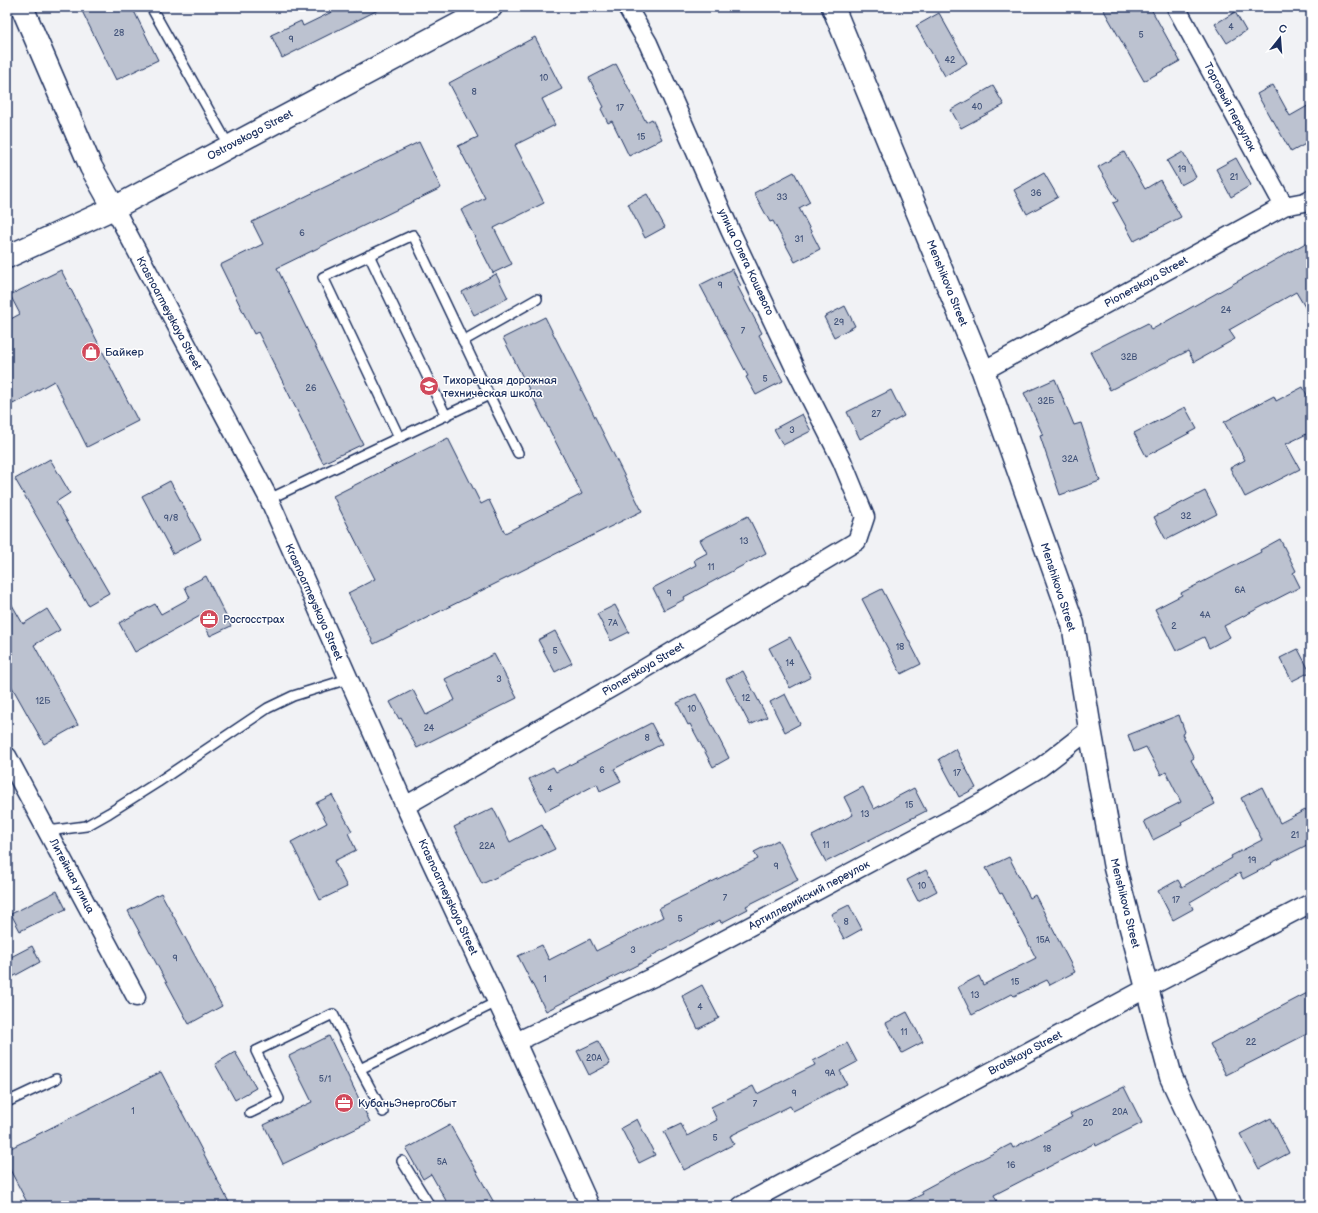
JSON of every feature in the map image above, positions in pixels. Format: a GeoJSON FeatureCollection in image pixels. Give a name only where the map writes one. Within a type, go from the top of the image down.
{"type":"FeatureCollection","features":[{"type":"Feature","properties":{"kind":"street","name":"Krasnoarmeyskaya Street"},"geometry":{"type":"LineString","coordinates":[[22,7],[91,166],[269,499],[405,806],[516,1042],[590,1206]]}},
{"type":"Feature","properties":{"kind":"street","name":"Ostrovskogo Street"},"geometry":{"type":"LineString","coordinates":[[7,257],[114,208],[491,7]]}},
{"type":"Feature","properties":{"kind":"street","name":"улица Олега Кошевого"},"geometry":{"type":"LineString","coordinates":[[627,7],[648,43],[734,237],[793,364],[842,461],[865,517]]}},
{"type":"Feature","properties":{"kind":"street","name":"Menshikova Street"},"geometry":{"type":"LineString","coordinates":[[833,7],[983,370],[1073,624],[1115,868],[1146,988],[1171,1076],[1231,1206]]}},
{"type":"Feature","properties":{"kind":"street","name":"Торговый переулок"},"geometry":{"type":"LineString","coordinates":[[1176,7],[1284,206]]}},
{"type":"Feature","properties":{"kind":"street","name":"Pionerskaya Street"},"geometry":{"type":"LineString","coordinates":[[983,370],[1284,206],[1305,202],[1311,199]]}},
{"type":"Feature","properties":{"kind":"street","name":"Pionerskaya Street"},"geometry":{"type":"LineString","coordinates":[[405,806],[637,674],[858,541],[865,517]]}},
{"type":"Feature","properties":{"kind":"street","name":"Артиллерийский переулок"},"geometry":{"type":"LineString","coordinates":[[516,1042],[668,970],[983,802],[1041,766],[1090,729]]}},
{"type":"Feature","properties":{"kind":"street","name":"Литейная улица"},"geometry":{"type":"LineString","coordinates":[[7,756],[136,997]]}},
{"type":"Feature","properties":{"kind":"street","name":"Bratskaya Street"},"geometry":{"type":"LineString","coordinates":[[741,1206],[1146,988],[1311,903]]}},
{"type":"Feature","properties":{"kind":"lane"},"geometry":{"type":"LineString","coordinates":[[151,7],[229,146]]}},
{"type":"Feature","properties":{"kind":"lane"},"geometry":{"type":"LineString","coordinates":[[399,437],[323,277],[413,235],[518,453]]}},
{"type":"Feature","properties":{"kind":"lane"},"geometry":{"type":"LineString","coordinates":[[369,255],[446,416]]}},
{"type":"Feature","properties":{"kind":"lane"},"geometry":{"type":"LineString","coordinates":[[463,341],[537,299]]}},
{"type":"Feature","properties":{"kind":"lane"},"geometry":{"type":"LineString","coordinates":[[269,499],[489,395]]}},
{"type":"Feature","properties":{"kind":"lane"},"geometry":{"type":"LineString","coordinates":[[48,831],[86,826],[158,782],[268,708],[293,696],[348,679]]}},
{"type":"Feature","properties":{"kind":"lane"},"geometry":{"type":"LineString","coordinates":[[360,1069],[497,1002]]}},
{"type":"Feature","properties":{"kind":"lane"},"geometry":{"type":"LineString","coordinates":[[250,1113],[279,1099],[256,1052],[333,1014],[383,1112]]}},
{"type":"Feature","properties":{"kind":"lane"},"geometry":{"type":"LineString","coordinates":[[7,1102],[56,1079]]}},
{"type":"Feature","properties":{"kind":"lane"},"geometry":{"type":"LineString","coordinates":[[402,1161],[430,1206]]}},
{"type":"Feature","properties":{"kind":"building"},"geometry":{"type":"Polygon","coordinates":[[[80,7],[132,7],[158,60],[116,80],[80,7]]]}},
{"type":"Feature","properties":{"kind":"building"},"geometry":{"type":"Polygon","coordinates":[[[342,7],[384,7],[282,58],[271,35],[301,21],[303,26],[342,7]]]}},
{"type":"Feature","properties":{"kind":"building"},"geometry":{"type":"Polygon","coordinates":[[[1102,7],[1150,7],[1180,61],[1144,81],[1102,7]]]}},
{"type":"Feature","properties":{"kind":"building"},"geometry":{"type":"Polygon","coordinates":[[[1235,12],[1246,31],[1227,43],[1215,24],[1235,12]]]}},
{"type":"Feature","properties":{"kind":"building"},"geometry":{"type":"Polygon","coordinates":[[[939,13],[967,63],[945,76],[916,26],[939,13]]]}},
{"type":"Feature","properties":{"kind":"building"},"geometry":{"type":"Polygon","coordinates":[[[535,37],[562,89],[542,99],[555,125],[515,145],[544,203],[494,228],[512,264],[493,273],[461,210],[485,198],[458,146],[478,137],[449,83],[535,37]]]}},
{"type":"Feature","properties":{"kind":"building"},"geometry":{"type":"Polygon","coordinates":[[[616,64],[646,122],[652,119],[662,139],[629,156],[612,121],[608,123],[601,109],[604,107],[589,78],[616,64]]]}},
{"type":"Feature","properties":{"kind":"building"},"geometry":{"type":"Polygon","coordinates":[[[1273,85],[1290,116],[1311,104],[1311,141],[1291,152],[1257,94],[1273,85]]]}},
{"type":"Feature","properties":{"kind":"building"},"geometry":{"type":"Polygon","coordinates":[[[993,86],[1004,105],[961,128],[951,110],[993,86]]]}},
{"type":"Feature","properties":{"kind":"building"},"geometry":{"type":"Polygon","coordinates":[[[419,142],[441,188],[277,268],[363,444],[323,463],[258,332],[254,334],[220,265],[263,244],[252,222],[419,142]]]}},
{"type":"Feature","properties":{"kind":"building"},"geometry":{"type":"Polygon","coordinates":[[[1124,152],[1145,189],[1160,180],[1181,217],[1134,241],[1113,203],[1118,201],[1098,167],[1124,152]]]}},
{"type":"Feature","properties":{"kind":"building"},"geometry":{"type":"Polygon","coordinates":[[[1183,152],[1196,177],[1181,185],[1167,161],[1183,152]]]}},
{"type":"Feature","properties":{"kind":"building"},"geometry":{"type":"Polygon","coordinates":[[[1236,158],[1251,185],[1231,197],[1216,169],[1236,158]]]}},
{"type":"Feature","properties":{"kind":"building"},"geometry":{"type":"Polygon","coordinates":[[[794,172],[810,202],[799,208],[820,249],[795,262],[773,221],[770,222],[754,193],[794,172]]]}},
{"type":"Feature","properties":{"kind":"building"},"geometry":{"type":"Polygon","coordinates":[[[1044,173],[1058,197],[1027,214],[1014,190],[1044,173]]]}},
{"type":"Feature","properties":{"kind":"building"},"geometry":{"type":"Polygon","coordinates":[[[647,194],[665,227],[645,238],[628,204],[647,194]]]}},
{"type":"Feature","properties":{"kind":"building"},"geometry":{"type":"Polygon","coordinates":[[[1311,240],[1311,317],[1296,292],[1229,330],[1235,339],[1194,362],[1188,351],[1110,390],[1090,352],[1148,323],[1151,330],[1311,240]]]}},
{"type":"Feature","properties":{"kind":"building"},"geometry":{"type":"Polygon","coordinates":[[[732,269],[741,286],[738,287],[762,333],[759,335],[783,381],[756,395],[746,377],[748,376],[700,285],[732,269]]]}},
{"type":"Feature","properties":{"kind":"building"},"geometry":{"type":"Polygon","coordinates":[[[61,270],[138,421],[87,447],[54,381],[13,404],[7,392],[7,321],[20,314],[10,295],[61,270]]]}},
{"type":"Feature","properties":{"kind":"building"},"geometry":{"type":"Polygon","coordinates":[[[496,274],[508,298],[474,315],[462,292],[496,274]]]}},
{"type":"Feature","properties":{"kind":"building"},"geometry":{"type":"Polygon","coordinates":[[[845,306],[855,326],[834,337],[824,317],[845,306]]]}},
{"type":"Feature","properties":{"kind":"building"},"geometry":{"type":"Polygon","coordinates":[[[545,317],[642,511],[374,644],[348,593],[375,579],[333,496],[448,438],[481,504],[489,500],[505,533],[582,494],[503,338],[545,317]]]}},
{"type":"Feature","properties":{"kind":"building"},"geometry":{"type":"Polygon","coordinates":[[[1055,379],[1074,425],[1081,423],[1100,481],[1060,495],[1040,436],[1043,435],[1024,393],[1055,379]]]}},
{"type":"Feature","properties":{"kind":"building"},"geometry":{"type":"Polygon","coordinates":[[[1303,387],[1311,403],[1311,432],[1286,444],[1300,469],[1245,497],[1230,468],[1245,460],[1224,422],[1274,396],[1276,401],[1303,387]]]}},
{"type":"Feature","properties":{"kind":"building"},"geometry":{"type":"Polygon","coordinates":[[[891,390],[904,416],[860,439],[847,412],[891,390]]]}},
{"type":"Feature","properties":{"kind":"building"},"geometry":{"type":"Polygon","coordinates":[[[1185,407],[1197,429],[1146,456],[1134,433],[1185,407]]]}},
{"type":"Feature","properties":{"kind":"building"},"geometry":{"type":"Polygon","coordinates":[[[802,414],[811,431],[783,445],[774,429],[802,414]]]}},
{"type":"Feature","properties":{"kind":"building"},"geometry":{"type":"Polygon","coordinates":[[[50,459],[70,493],[56,502],[109,593],[88,605],[15,479],[50,459]]]}},
{"type":"Feature","properties":{"kind":"building"},"geometry":{"type":"Polygon","coordinates":[[[170,481],[201,539],[173,554],[142,496],[170,481]]]}},
{"type":"Feature","properties":{"kind":"building"},"geometry":{"type":"Polygon","coordinates":[[[1205,491],[1217,514],[1166,540],[1154,517],[1205,491]]]}},
{"type":"Feature","properties":{"kind":"building"},"geometry":{"type":"Polygon","coordinates":[[[748,516],[766,553],[684,597],[685,599],[664,610],[653,588],[696,565],[694,560],[707,553],[700,540],[748,516]]]}},
{"type":"Feature","properties":{"kind":"building"},"geometry":{"type":"Polygon","coordinates":[[[1280,539],[1296,571],[1293,573],[1300,587],[1224,626],[1230,637],[1209,648],[1204,637],[1176,651],[1155,609],[1182,595],[1181,593],[1261,552],[1260,550],[1280,539]]]}},
{"type":"Feature","properties":{"kind":"building"},"geometry":{"type":"Polygon","coordinates":[[[206,576],[231,626],[210,636],[200,616],[135,652],[119,623],[155,604],[161,614],[190,598],[185,587],[206,576]]]}},
{"type":"Feature","properties":{"kind":"building"},"geometry":{"type":"Polygon","coordinates":[[[882,589],[921,664],[901,674],[862,599],[882,589]]]}},
{"type":"Feature","properties":{"kind":"building"},"geometry":{"type":"Polygon","coordinates":[[[7,596],[23,624],[47,609],[60,630],[34,645],[78,725],[44,744],[7,678],[7,596]]]}},
{"type":"Feature","properties":{"kind":"building"},"geometry":{"type":"Polygon","coordinates":[[[615,605],[629,632],[611,641],[597,614],[615,605]]]}},
{"type":"Feature","properties":{"kind":"building"},"geometry":{"type":"Polygon","coordinates":[[[555,631],[572,663],[555,672],[538,640],[555,631]]]}},
{"type":"Feature","properties":{"kind":"building"},"geometry":{"type":"Polygon","coordinates":[[[790,637],[811,677],[790,688],[769,648],[790,637]]]}},
{"type":"Feature","properties":{"kind":"building"},"geometry":{"type":"Polygon","coordinates":[[[1298,649],[1310,672],[1292,681],[1280,658],[1298,649]]]}},
{"type":"Feature","properties":{"kind":"building"},"geometry":{"type":"Polygon","coordinates":[[[494,654],[517,698],[417,748],[401,718],[399,719],[390,702],[413,690],[426,715],[455,700],[445,679],[494,654]]]}},
{"type":"Feature","properties":{"kind":"building"},"geometry":{"type":"Polygon","coordinates":[[[743,671],[767,717],[750,725],[726,679],[743,671]]]}},
{"type":"Feature","properties":{"kind":"building"},"geometry":{"type":"Polygon","coordinates":[[[696,694],[729,758],[713,767],[677,703],[696,694]]]}},
{"type":"Feature","properties":{"kind":"building"},"geometry":{"type":"Polygon","coordinates":[[[785,694],[800,724],[785,732],[770,702],[785,694]]]}},
{"type":"Feature","properties":{"kind":"building"},"geometry":{"type":"Polygon","coordinates":[[[1179,715],[1185,732],[1182,734],[1194,758],[1191,760],[1215,804],[1181,822],[1182,825],[1153,840],[1144,821],[1181,802],[1166,772],[1161,775],[1146,747],[1134,752],[1128,735],[1179,715]]]}},
{"type":"Feature","properties":{"kind":"building"},"geometry":{"type":"Polygon","coordinates":[[[651,723],[662,744],[614,769],[621,781],[600,791],[597,784],[546,811],[529,779],[553,767],[556,772],[651,723]]]}},
{"type":"Feature","properties":{"kind":"building"},"geometry":{"type":"Polygon","coordinates":[[[956,749],[976,788],[959,797],[939,759],[956,749]]]}},
{"type":"Feature","properties":{"kind":"building"},"geometry":{"type":"Polygon","coordinates":[[[863,787],[874,809],[914,788],[926,811],[826,862],[812,836],[853,815],[844,797],[863,787]]]}},
{"type":"Feature","properties":{"kind":"building"},"geometry":{"type":"Polygon","coordinates":[[[1262,787],[1280,823],[1311,807],[1311,843],[1243,879],[1240,873],[1190,902],[1193,909],[1173,920],[1158,891],[1178,880],[1182,887],[1232,858],[1231,856],[1262,840],[1241,798],[1262,787]]]}},
{"type":"Feature","properties":{"kind":"building"},"geometry":{"type":"Polygon","coordinates":[[[332,795],[352,831],[348,833],[356,850],[334,861],[347,887],[320,900],[291,842],[327,823],[316,803],[332,795]]]}},
{"type":"Feature","properties":{"kind":"building"},"geometry":{"type":"Polygon","coordinates":[[[493,808],[510,842],[542,825],[555,849],[482,884],[454,827],[493,808]]]}},
{"type":"Feature","properties":{"kind":"building"},"geometry":{"type":"Polygon","coordinates":[[[778,840],[798,880],[746,906],[748,909],[721,923],[720,920],[651,956],[651,958],[546,1011],[518,956],[542,945],[549,960],[590,939],[596,951],[663,917],[659,908],[758,859],[754,852],[778,840]]]}},
{"type":"Feature","properties":{"kind":"building"},"geometry":{"type":"Polygon","coordinates":[[[1009,857],[1030,898],[1035,895],[1075,972],[1050,985],[1047,980],[1014,996],[1012,994],[972,1015],[958,987],[979,976],[983,985],[1036,958],[1002,893],[1000,894],[986,868],[1009,857]]]}},
{"type":"Feature","properties":{"kind":"building"},"geometry":{"type":"Polygon","coordinates":[[[926,870],[937,891],[918,901],[907,880],[926,870]]]}},
{"type":"Feature","properties":{"kind":"building"},"geometry":{"type":"Polygon","coordinates":[[[57,891],[66,909],[20,931],[11,914],[57,891]]]}},
{"type":"Feature","properties":{"kind":"building"},"geometry":{"type":"Polygon","coordinates":[[[161,893],[222,1006],[189,1024],[128,911],[161,893]]]}},
{"type":"Feature","properties":{"kind":"building"},"geometry":{"type":"Polygon","coordinates":[[[849,905],[862,929],[844,939],[831,914],[849,905]]]}},
{"type":"Feature","properties":{"kind":"building"},"geometry":{"type":"Polygon","coordinates":[[[32,946],[40,962],[7,980],[7,959],[32,946]]]}},
{"type":"Feature","properties":{"kind":"building"},"geometry":{"type":"Polygon","coordinates":[[[702,985],[719,1018],[698,1029],[682,996],[702,985]]]}},
{"type":"Feature","properties":{"kind":"building"},"geometry":{"type":"Polygon","coordinates":[[[1311,991],[1311,1032],[1226,1075],[1210,1044],[1311,991]]]}},
{"type":"Feature","properties":{"kind":"building"},"geometry":{"type":"Polygon","coordinates":[[[907,1012],[923,1042],[902,1053],[886,1023],[907,1012]]]}},
{"type":"Feature","properties":{"kind":"building"},"geometry":{"type":"Polygon","coordinates":[[[329,1036],[370,1122],[283,1164],[264,1125],[312,1102],[289,1056],[329,1036]]]}},
{"type":"Feature","properties":{"kind":"building"},"geometry":{"type":"Polygon","coordinates":[[[598,1041],[610,1064],[589,1075],[577,1051],[598,1041]]]}},
{"type":"Feature","properties":{"kind":"building"},"geometry":{"type":"Polygon","coordinates":[[[847,1043],[857,1062],[840,1071],[847,1084],[793,1111],[790,1106],[730,1136],[734,1144],[684,1170],[664,1132],[681,1124],[687,1136],[717,1120],[711,1107],[753,1086],[757,1094],[815,1065],[813,1061],[847,1043]]]}},
{"type":"Feature","properties":{"kind":"building"},"geometry":{"type":"Polygon","coordinates":[[[235,1052],[256,1088],[235,1100],[215,1064],[235,1052]]]}},
{"type":"Feature","properties":{"kind":"building"},"geometry":{"type":"Polygon","coordinates":[[[161,1072],[231,1206],[29,1206],[7,1164],[7,1150],[161,1072]]]}},
{"type":"Feature","properties":{"kind":"building"},"geometry":{"type":"Polygon","coordinates":[[[1124,1087],[1142,1123],[1096,1146],[1095,1143],[994,1195],[999,1206],[898,1206],[923,1194],[921,1191],[951,1175],[1011,1144],[1013,1148],[1072,1117],[1070,1114],[1124,1087]]]}},
{"type":"Feature","properties":{"kind":"building"},"geometry":{"type":"Polygon","coordinates":[[[1271,1118],[1289,1153],[1259,1169],[1240,1134],[1271,1118]]]}},
{"type":"Feature","properties":{"kind":"building"},"geometry":{"type":"Polygon","coordinates":[[[637,1119],[655,1155],[639,1163],[621,1128],[637,1119]]]}},
{"type":"Feature","properties":{"kind":"building"},"geometry":{"type":"Polygon","coordinates":[[[450,1125],[496,1206],[449,1206],[431,1174],[423,1179],[406,1149],[450,1125]]]}},
{"type":"Feature","properties":{"kind":"place","name":"Байкер"},"geometry":{"type":"Point","coordinates":[91,352]}},
{"type":"Feature","properties":{"kind":"place","name":"Тихорецкая дорожная техническая школа"},"geometry":{"type":"Point","coordinates":[429,386]}},
{"type":"Feature","properties":{"kind":"place","name":"Росгосстрах"},"geometry":{"type":"Point","coordinates":[209,619]}},
{"type":"Feature","properties":{"kind":"place","name":"КубаньЭнергоСбыт"},"geometry":{"type":"Point","coordinates":[344,1103]}}]}
